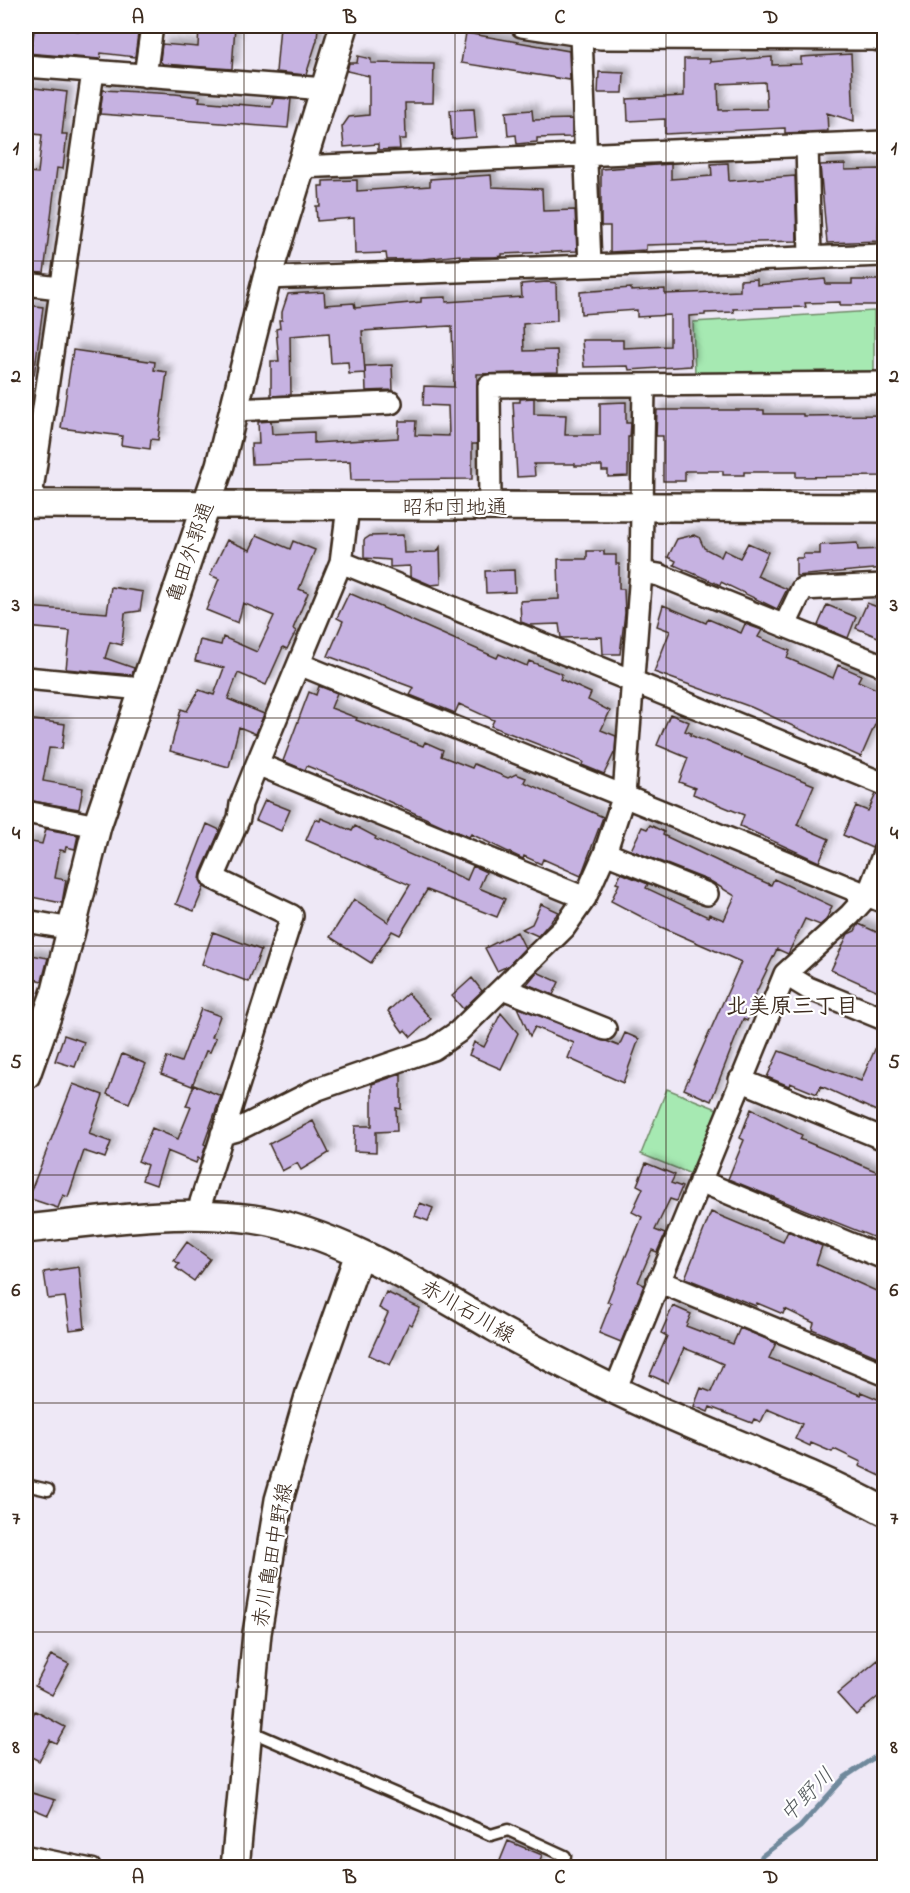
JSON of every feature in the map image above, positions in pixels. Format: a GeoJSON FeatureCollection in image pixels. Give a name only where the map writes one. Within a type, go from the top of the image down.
{"type":"FeatureCollection","features":[{"type":"Feature","properties":{"kind":"street"},"geometry":{"type":"LineString","coordinates":[[144,76],[152,26]]}},
{"type":"Feature","properties":{"kind":"street","name":"亀田外郭通"},"geometry":{"type":"LineString","coordinates":[[26,1075],[34,1029],[56,991],[97,826],[142,688],[220,465],[267,278],[299,167],[344,26]]}},
{"type":"Feature","properties":{"kind":"street"},"geometry":{"type":"LineString","coordinates":[[522,26],[581,36],[761,32],[885,41]]}},
{"type":"Feature","properties":{"kind":"street"},"geometry":{"type":"LineString","coordinates":[[581,36],[590,265]]}},
{"type":"Feature","properties":{"kind":"street"},"geometry":{"type":"LineString","coordinates":[[26,66],[325,89]]}},
{"type":"Feature","properties":{"kind":"street"},"geometry":{"type":"LineString","coordinates":[[28,504],[93,72]]}},
{"type":"Feature","properties":{"kind":"street"},"geometry":{"type":"LineString","coordinates":[[299,167],[885,142]]}},
{"type":"Feature","properties":{"kind":"street"},"geometry":{"type":"LineString","coordinates":[[807,145],[810,256]]}},
{"type":"Feature","properties":{"kind":"street"},"geometry":{"type":"LineString","coordinates":[[267,278],[885,255]]}},
{"type":"Feature","properties":{"kind":"street"},"geometry":{"type":"LineString","coordinates":[[26,284],[59,288]]}},
{"type":"Feature","properties":{"kind":"street"},"geometry":{"type":"LineString","coordinates":[[490,506],[489,386],[885,383]]}},
{"type":"Feature","properties":{"kind":"street"},"geometry":{"type":"LineString","coordinates":[[222,1134],[237,1130],[318,1089],[433,1049],[458,1032],[505,989],[564,928],[585,898],[605,853],[624,795],[641,572],[644,506],[644,386]]}},
{"type":"Feature","properties":{"kind":"street"},"geometry":{"type":"LineString","coordinates":[[232,410],[392,403]]}},
{"type":"Feature","properties":{"kind":"street","name":"昭和団地通"},"geometry":{"type":"LineString","coordinates":[[28,504],[885,508]]}},
{"type":"Feature","properties":{"kind":"street"},"geometry":{"type":"LineString","coordinates":[[201,1202],[292,916],[213,878],[239,818],[241,804],[257,764],[341,562],[348,507]]}},
{"type":"Feature","properties":{"kind":"street"},"geometry":{"type":"LineString","coordinates":[[341,562],[885,784]]}},
{"type":"Feature","properties":{"kind":"street"},"geometry":{"type":"LineString","coordinates":[[641,572],[659,575],[885,666]]}},
{"type":"Feature","properties":{"kind":"street"},"geometry":{"type":"LineString","coordinates":[[784,625],[802,589],[885,585]]}},
{"type":"Feature","properties":{"kind":"street"},"geometry":{"type":"LineString","coordinates":[[299,664],[876,898]]}},
{"type":"Feature","properties":{"kind":"street"},"geometry":{"type":"LineString","coordinates":[[26,678],[142,688]]}},
{"type":"Feature","properties":{"kind":"street"},"geometry":{"type":"LineString","coordinates":[[257,764],[585,898]]}},
{"type":"Feature","properties":{"kind":"street"},"geometry":{"type":"LineString","coordinates":[[26,812],[97,826]]}},
{"type":"Feature","properties":{"kind":"street"},"geometry":{"type":"LineString","coordinates":[[605,853],[707,894]]}},
{"type":"Feature","properties":{"kind":"street"},"geometry":{"type":"LineString","coordinates":[[615,1390],[785,974],[850,915],[876,898],[885,853]]}},
{"type":"Feature","properties":{"kind":"street"},"geometry":{"type":"LineString","coordinates":[[26,921],[72,929]]}},
{"type":"Feature","properties":{"kind":"street"},"geometry":{"type":"LineString","coordinates":[[785,974],[808,988],[885,1019]]}},
{"type":"Feature","properties":{"kind":"street"},"geometry":{"type":"LineString","coordinates":[[505,989],[605,1029]]}},
{"type":"Feature","properties":{"kind":"street"},"geometry":{"type":"LineString","coordinates":[[740,1080],[885,1139]]}},
{"type":"Feature","properties":{"kind":"street"},"geometry":{"type":"LineString","coordinates":[[700,1182],[885,1258]]}},
{"type":"Feature","properties":{"kind":"street","name":"赤川石川線"},"geometry":{"type":"LineString","coordinates":[[26,1229],[135,1217],[219,1217],[254,1220],[288,1228],[359,1254],[399,1272],[542,1353],[615,1390],[679,1421],[842,1489],[885,1511]]}},
{"type":"Feature","properties":{"kind":"street","name":"赤川亀田中野線"},"geometry":{"type":"LineString","coordinates":[[235,1868],[250,1731],[257,1633],[279,1500],[309,1393],[359,1254]]}},
{"type":"Feature","properties":{"kind":"street"},"geometry":{"type":"LineString","coordinates":[[658,1281],[885,1374]]}},
{"type":"Feature","properties":{"kind":"lane"},"geometry":{"type":"LineString","coordinates":[[26,1485],[48,1490]]}},
{"type":"Feature","properties":{"kind":"lane"},"geometry":{"type":"LineString","coordinates":[[250,1731],[490,1835],[508,1830],[565,1856],[560,1868]]}},
{"type":"Feature","properties":{"kind":"lane"},"geometry":{"type":"LineString","coordinates":[[26,1851],[94,1865]]}},
{"type":"Feature","properties":{"kind":"green space"},"geometry":{"type":"Polygon","coordinates":[[[874,311],[874,373],[695,373],[693,322],[874,311]]]}},
{"type":"Feature","properties":{"kind":"green space"},"geometry":{"type":"Polygon","coordinates":[[[667,1089],[717,1109],[691,1174],[641,1154],[667,1089]]]}},
{"type":"Feature","properties":{"kind":"building"},"geometry":{"type":"Polygon","coordinates":[[[35,26],[80,31],[80,26],[139,26],[135,57],[101,53],[100,59],[26,53],[26,42],[32,43],[35,26]]]}},
{"type":"Feature","properties":{"kind":"building"},"geometry":{"type":"Polygon","coordinates":[[[199,26],[235,26],[232,69],[163,64],[160,61],[162,44],[198,47],[199,26]]]}},
{"type":"Feature","properties":{"kind":"building"},"geometry":{"type":"Polygon","coordinates":[[[280,26],[318,26],[317,40],[306,75],[276,72],[280,26]]]}},
{"type":"Feature","properties":{"kind":"building"},"geometry":{"type":"Polygon","coordinates":[[[466,33],[569,51],[570,80],[461,63],[466,33]]]}},
{"type":"Feature","properties":{"kind":"building"},"geometry":{"type":"Polygon","coordinates":[[[851,54],[854,121],[827,113],[828,131],[785,133],[785,128],[665,134],[665,119],[628,121],[627,99],[684,96],[684,59],[710,59],[710,62],[772,57],[772,65],[801,64],[801,57],[851,54]],[[765,82],[718,84],[719,110],[767,109],[765,82]]]}},
{"type":"Feature","properties":{"kind":"building"},"geometry":{"type":"Polygon","coordinates":[[[358,56],[371,59],[371,63],[434,64],[433,103],[405,103],[406,139],[399,139],[400,149],[378,150],[378,144],[344,147],[342,127],[349,117],[369,115],[369,76],[347,71],[349,63],[357,63],[358,56]]]}},
{"type":"Feature","properties":{"kind":"building"},"geometry":{"type":"Polygon","coordinates":[[[599,72],[624,73],[623,93],[598,93],[599,72]]]}},
{"type":"Feature","properties":{"kind":"building"},"geometry":{"type":"Polygon","coordinates":[[[26,87],[67,92],[62,134],[67,134],[63,169],[57,168],[44,273],[26,272],[28,172],[38,173],[42,135],[26,133],[26,87]]]}},
{"type":"Feature","properties":{"kind":"building"},"geometry":{"type":"Polygon","coordinates":[[[103,90],[175,94],[200,97],[199,101],[271,107],[274,98],[291,99],[288,128],[100,114],[103,90]]]}},
{"type":"Feature","properties":{"kind":"building"},"geometry":{"type":"Polygon","coordinates":[[[474,109],[476,137],[452,139],[450,110],[474,109]]]}},
{"type":"Feature","properties":{"kind":"building"},"geometry":{"type":"Polygon","coordinates":[[[532,110],[533,120],[572,119],[572,137],[537,138],[537,142],[517,144],[516,135],[508,136],[506,112],[532,110]]]}},
{"type":"Feature","properties":{"kind":"building"},"geometry":{"type":"Polygon","coordinates":[[[728,163],[729,181],[795,176],[797,241],[646,245],[646,250],[610,252],[610,226],[601,226],[601,169],[671,164],[671,179],[712,176],[711,164],[728,163]]]}},
{"type":"Feature","properties":{"kind":"building"},"geometry":{"type":"Polygon","coordinates":[[[845,164],[845,170],[880,169],[878,241],[827,243],[820,165],[845,164]]]}},
{"type":"Feature","properties":{"kind":"building"},"geometry":{"type":"Polygon","coordinates":[[[491,175],[492,187],[542,189],[543,211],[575,210],[577,251],[502,254],[502,256],[494,257],[460,257],[460,255],[387,260],[386,253],[355,254],[354,218],[317,221],[316,206],[320,206],[319,186],[323,186],[323,181],[357,180],[357,191],[430,186],[430,179],[491,175]]]}},
{"type":"Feature","properties":{"kind":"building"},"geometry":{"type":"Polygon","coordinates":[[[757,279],[757,285],[825,279],[826,284],[852,284],[852,280],[885,280],[885,305],[840,305],[840,302],[805,303],[806,307],[733,309],[734,312],[689,316],[691,366],[629,370],[628,366],[584,367],[582,340],[623,340],[623,348],[670,346],[670,315],[637,317],[637,310],[581,314],[580,292],[631,288],[631,291],[665,289],[665,294],[740,291],[740,280],[757,279]]]}},
{"type":"Feature","properties":{"kind":"building"},"geometry":{"type":"Polygon","coordinates":[[[556,283],[557,321],[523,324],[524,351],[557,350],[558,372],[477,374],[477,444],[472,444],[472,479],[351,480],[350,461],[252,464],[251,444],[259,444],[258,422],[271,421],[272,434],[314,432],[314,443],[398,438],[399,421],[416,421],[415,435],[449,436],[448,406],[423,405],[424,386],[454,387],[452,327],[450,326],[362,331],[365,373],[349,374],[348,362],[331,363],[329,333],[290,336],[291,395],[271,396],[271,361],[279,361],[276,329],[280,328],[279,320],[282,320],[288,294],[324,292],[325,305],[354,303],[355,308],[421,302],[421,298],[446,297],[446,302],[522,297],[521,284],[556,283]]]}},
{"type":"Feature","properties":{"kind":"building"},"geometry":{"type":"Polygon","coordinates":[[[26,305],[43,307],[34,375],[26,374],[26,305]]]}},
{"type":"Feature","properties":{"kind":"building"},"geometry":{"type":"Polygon","coordinates":[[[73,350],[155,362],[154,370],[167,372],[158,440],[151,439],[150,449],[121,445],[122,436],[61,428],[73,350]]]}},
{"type":"Feature","properties":{"kind":"building"},"geometry":{"type":"Polygon","coordinates":[[[392,365],[393,390],[366,391],[365,366],[392,365]]]}},
{"type":"Feature","properties":{"kind":"building"},"geometry":{"type":"Polygon","coordinates":[[[534,398],[534,414],[566,415],[565,435],[600,435],[600,403],[626,402],[626,423],[631,423],[630,437],[628,437],[628,476],[608,477],[608,471],[602,471],[602,466],[534,464],[535,476],[517,477],[513,402],[534,398]]]}},
{"type":"Feature","properties":{"kind":"building"},"geometry":{"type":"Polygon","coordinates":[[[657,410],[764,410],[764,414],[803,414],[803,416],[885,415],[885,476],[796,477],[796,472],[744,472],[744,475],[723,475],[723,471],[685,471],[685,481],[663,481],[663,436],[656,436],[657,410]]]}},
{"type":"Feature","properties":{"kind":"building"},"geometry":{"type":"Polygon","coordinates":[[[257,535],[290,549],[293,541],[315,550],[299,589],[308,593],[293,629],[296,631],[287,649],[283,647],[266,685],[238,673],[228,699],[264,714],[256,734],[239,727],[229,767],[170,751],[181,709],[187,711],[199,690],[214,695],[224,668],[195,661],[200,640],[221,645],[223,637],[257,652],[274,616],[243,603],[238,623],[206,610],[219,579],[210,575],[227,540],[250,550],[257,535]]]}},
{"type":"Feature","properties":{"kind":"building"},"geometry":{"type":"Polygon","coordinates":[[[403,535],[404,553],[437,552],[440,547],[441,584],[431,585],[410,576],[410,566],[390,567],[390,560],[364,558],[364,540],[370,536],[403,535]]]}},
{"type":"Feature","properties":{"kind":"building"},"geometry":{"type":"Polygon","coordinates":[[[694,535],[699,537],[704,548],[721,557],[724,550],[740,558],[748,543],[768,552],[757,576],[787,589],[777,609],[721,582],[720,585],[674,565],[676,561],[668,557],[677,539],[694,535]]]}},
{"type":"Feature","properties":{"kind":"building"},"geometry":{"type":"Polygon","coordinates":[[[857,543],[858,550],[885,549],[885,568],[796,576],[796,558],[803,558],[803,554],[820,554],[820,545],[857,543]]]}},
{"type":"Feature","properties":{"kind":"building"},"geometry":{"type":"Polygon","coordinates":[[[587,551],[604,551],[604,555],[616,555],[616,564],[619,564],[619,589],[624,589],[625,613],[620,654],[603,654],[602,637],[561,638],[559,624],[529,625],[521,622],[520,601],[559,599],[558,559],[587,559],[587,551]]]}},
{"type":"Feature","properties":{"kind":"building"},"geometry":{"type":"Polygon","coordinates":[[[514,570],[515,592],[486,593],[485,571],[514,570]]]}},
{"type":"Feature","properties":{"kind":"building"},"geometry":{"type":"Polygon","coordinates":[[[111,587],[143,592],[140,611],[125,613],[122,645],[110,642],[105,658],[134,668],[132,675],[66,669],[70,631],[26,627],[26,607],[107,613],[111,587]]]}},
{"type":"Feature","properties":{"kind":"building"},"geometry":{"type":"Polygon","coordinates":[[[349,593],[497,658],[499,654],[527,666],[529,661],[562,674],[560,679],[591,693],[588,700],[610,711],[601,730],[616,736],[615,751],[604,774],[582,765],[583,762],[491,726],[494,720],[459,704],[455,713],[410,695],[414,688],[328,656],[343,621],[337,618],[349,593]]]}},
{"type":"Feature","properties":{"kind":"building"},"geometry":{"type":"Polygon","coordinates":[[[867,603],[885,610],[885,640],[856,628],[867,603]]]}},
{"type":"Feature","properties":{"kind":"building"},"geometry":{"type":"Polygon","coordinates":[[[663,605],[706,623],[708,619],[741,633],[745,624],[762,630],[758,637],[790,651],[787,658],[833,678],[838,665],[861,675],[858,681],[885,693],[885,724],[877,720],[861,757],[751,707],[654,672],[670,631],[657,626],[663,605]]]}},
{"type":"Feature","properties":{"kind":"building"},"geometry":{"type":"Polygon","coordinates":[[[827,605],[856,617],[848,638],[818,625],[827,605]]]}},
{"type":"Feature","properties":{"kind":"building"},"geometry":{"type":"Polygon","coordinates":[[[319,686],[337,693],[331,708],[357,718],[356,720],[423,746],[425,742],[443,750],[441,756],[472,768],[474,764],[508,778],[516,774],[526,778],[524,782],[603,817],[581,876],[543,859],[541,864],[524,856],[523,859],[471,834],[469,837],[339,779],[307,766],[305,770],[283,761],[309,692],[316,695],[319,686]]]}},
{"type":"Feature","properties":{"kind":"building"},"geometry":{"type":"Polygon","coordinates":[[[670,714],[689,722],[685,731],[691,733],[690,735],[814,785],[797,825],[829,839],[819,862],[740,826],[744,815],[693,794],[695,788],[679,782],[688,758],[657,745],[670,714]]]}},
{"type":"Feature","properties":{"kind":"building"},"geometry":{"type":"Polygon","coordinates":[[[27,719],[65,724],[62,749],[49,748],[43,781],[83,788],[79,809],[26,800],[27,719]]]}},
{"type":"Feature","properties":{"kind":"building"},"geometry":{"type":"Polygon","coordinates":[[[876,794],[885,797],[885,819],[872,848],[843,835],[856,806],[868,811],[876,794]]]}},
{"type":"Feature","properties":{"kind":"building"},"geometry":{"type":"Polygon","coordinates":[[[265,800],[290,810],[281,831],[256,820],[265,800]]]}},
{"type":"Feature","properties":{"kind":"building"},"geometry":{"type":"Polygon","coordinates":[[[321,818],[352,831],[355,826],[376,837],[375,839],[467,880],[473,866],[486,872],[479,888],[505,899],[497,917],[427,890],[400,935],[392,931],[371,963],[330,937],[354,899],[388,922],[410,885],[306,840],[315,819],[320,821],[321,818]]]}},
{"type":"Feature","properties":{"kind":"building"},"geometry":{"type":"Polygon","coordinates":[[[207,824],[220,830],[201,873],[200,880],[204,887],[194,911],[176,904],[207,824]]]}},
{"type":"Feature","properties":{"kind":"building"},"geometry":{"type":"Polygon","coordinates":[[[650,825],[664,832],[663,835],[728,866],[771,885],[774,879],[832,906],[826,920],[820,925],[805,919],[788,954],[777,949],[751,1003],[754,1004],[747,1021],[743,1019],[711,1101],[684,1089],[741,962],[661,927],[611,901],[619,884],[616,883],[621,873],[648,884],[646,888],[708,917],[709,914],[724,920],[735,896],[712,882],[631,850],[642,827],[647,829],[650,825]]]}},
{"type":"Feature","properties":{"kind":"building"},"geometry":{"type":"Polygon","coordinates":[[[46,829],[78,835],[75,849],[66,847],[65,851],[60,850],[55,878],[66,880],[62,903],[26,896],[26,841],[42,844],[46,829]]]}},
{"type":"Feature","properties":{"kind":"building"},"geometry":{"type":"Polygon","coordinates":[[[541,904],[559,912],[538,936],[522,929],[532,924],[541,904]]]}},
{"type":"Feature","properties":{"kind":"building"},"geometry":{"type":"Polygon","coordinates":[[[859,924],[885,936],[885,994],[831,970],[848,934],[855,931],[859,924]]]}},
{"type":"Feature","properties":{"kind":"building"},"geometry":{"type":"Polygon","coordinates":[[[213,932],[261,950],[249,982],[202,964],[213,932]]]}},
{"type":"Feature","properties":{"kind":"building"},"geometry":{"type":"Polygon","coordinates":[[[517,932],[525,948],[508,966],[497,971],[485,948],[517,932]]]}},
{"type":"Feature","properties":{"kind":"building"},"geometry":{"type":"Polygon","coordinates":[[[26,954],[48,958],[42,981],[26,977],[26,954]]]}},
{"type":"Feature","properties":{"kind":"building"},"geometry":{"type":"Polygon","coordinates":[[[537,972],[559,982],[553,995],[527,984],[537,972]]]}},
{"type":"Feature","properties":{"kind":"building"},"geometry":{"type":"Polygon","coordinates":[[[472,978],[482,991],[463,1009],[452,996],[472,978]]]}},
{"type":"Feature","properties":{"kind":"building"},"geometry":{"type":"Polygon","coordinates":[[[408,993],[431,1019],[411,1037],[405,1030],[403,1032],[388,1011],[408,993]]]}},
{"type":"Feature","properties":{"kind":"building"},"geometry":{"type":"Polygon","coordinates":[[[517,1007],[619,1046],[625,1033],[639,1039],[623,1083],[568,1058],[574,1043],[535,1027],[530,1036],[517,1007]]]}},
{"type":"Feature","properties":{"kind":"building"},"geometry":{"type":"Polygon","coordinates":[[[201,1009],[220,1016],[212,1037],[216,1038],[210,1052],[206,1051],[192,1086],[161,1074],[167,1057],[181,1062],[201,1009]]]}},
{"type":"Feature","properties":{"kind":"building"},"geometry":{"type":"Polygon","coordinates":[[[501,1013],[518,1033],[501,1069],[469,1055],[474,1042],[484,1047],[501,1013]]]}},
{"type":"Feature","properties":{"kind":"building"},"geometry":{"type":"Polygon","coordinates":[[[883,1031],[885,1115],[821,1086],[817,1094],[767,1077],[779,1051],[861,1081],[883,1031]]]}},
{"type":"Feature","properties":{"kind":"building"},"geometry":{"type":"Polygon","coordinates":[[[64,1035],[84,1042],[75,1067],[55,1061],[64,1035]]]}},
{"type":"Feature","properties":{"kind":"building"},"geometry":{"type":"Polygon","coordinates":[[[122,1054],[146,1064],[129,1103],[107,1094],[122,1054]]]}},
{"type":"Feature","properties":{"kind":"building"},"geometry":{"type":"Polygon","coordinates":[[[401,1074],[401,1109],[396,1108],[397,1131],[376,1132],[376,1152],[354,1151],[355,1126],[372,1126],[372,1084],[401,1074]]]}},
{"type":"Feature","properties":{"kind":"building"},"geometry":{"type":"Polygon","coordinates":[[[73,1084],[103,1095],[89,1134],[111,1142],[105,1158],[84,1151],[68,1197],[63,1195],[58,1208],[28,1198],[73,1084]]]}},
{"type":"Feature","properties":{"kind":"building"},"geometry":{"type":"Polygon","coordinates":[[[194,1085],[221,1096],[204,1144],[206,1145],[201,1160],[198,1158],[196,1163],[167,1151],[156,1185],[142,1180],[147,1165],[138,1161],[152,1128],[178,1139],[191,1107],[186,1106],[194,1085]]]}},
{"type":"Feature","properties":{"kind":"building"},"geometry":{"type":"Polygon","coordinates":[[[751,1109],[802,1135],[800,1139],[885,1175],[885,1242],[728,1179],[744,1140],[740,1138],[751,1109]]]}},
{"type":"Feature","properties":{"kind":"building"},"geometry":{"type":"Polygon","coordinates":[[[313,1121],[329,1153],[301,1170],[297,1163],[282,1171],[269,1144],[313,1121]]]}},
{"type":"Feature","properties":{"kind":"building"},"geometry":{"type":"Polygon","coordinates":[[[646,1163],[675,1175],[671,1183],[682,1187],[676,1201],[670,1199],[655,1230],[665,1234],[657,1252],[652,1250],[638,1282],[644,1285],[621,1342],[599,1333],[611,1303],[607,1302],[642,1217],[632,1212],[643,1188],[637,1185],[646,1163]]]}},
{"type":"Feature","properties":{"kind":"building"},"geometry":{"type":"Polygon","coordinates":[[[420,1203],[433,1208],[428,1221],[415,1216],[420,1203]]]}},
{"type":"Feature","properties":{"kind":"building"},"geometry":{"type":"Polygon","coordinates":[[[711,1212],[783,1242],[788,1231],[822,1246],[816,1264],[885,1295],[885,1360],[812,1329],[814,1323],[785,1309],[783,1314],[757,1303],[756,1306],[685,1278],[711,1212]]]}},
{"type":"Feature","properties":{"kind":"building"},"geometry":{"type":"Polygon","coordinates":[[[187,1242],[210,1259],[194,1281],[176,1268],[179,1264],[174,1260],[187,1242]]]}},
{"type":"Feature","properties":{"kind":"building"},"geometry":{"type":"Polygon","coordinates":[[[79,1267],[85,1328],[70,1330],[65,1297],[48,1299],[44,1272],[79,1267]]]}},
{"type":"Feature","properties":{"kind":"building"},"geometry":{"type":"Polygon","coordinates":[[[386,1292],[420,1308],[412,1325],[409,1323],[390,1365],[369,1355],[388,1313],[379,1308],[386,1292]]]}},
{"type":"Feature","properties":{"kind":"building"},"geometry":{"type":"Polygon","coordinates":[[[673,1306],[691,1314],[686,1326],[733,1344],[740,1328],[776,1343],[769,1358],[860,1395],[861,1392],[885,1402],[885,1478],[859,1466],[861,1462],[834,1449],[832,1452],[795,1439],[802,1424],[767,1409],[761,1422],[754,1419],[752,1423],[710,1407],[708,1412],[694,1406],[701,1388],[711,1392],[723,1364],[712,1359],[684,1348],[668,1383],[650,1375],[667,1336],[661,1333],[673,1306]]]}},
{"type":"Feature","properties":{"kind":"building"},"geometry":{"type":"Polygon","coordinates":[[[51,1655],[69,1664],[52,1695],[35,1686],[51,1655]]]}},
{"type":"Feature","properties":{"kind":"building"},"geometry":{"type":"Polygon","coordinates":[[[878,1660],[885,1668],[885,1691],[856,1715],[837,1694],[878,1660]]]}},
{"type":"Feature","properties":{"kind":"building"},"geometry":{"type":"Polygon","coordinates":[[[35,1711],[65,1727],[56,1743],[50,1740],[39,1761],[26,1754],[26,1729],[35,1711]]]}},
{"type":"Feature","properties":{"kind":"building"},"geometry":{"type":"Polygon","coordinates":[[[26,1791],[55,1800],[48,1815],[26,1806],[26,1791]]]}},
{"type":"Feature","properties":{"kind":"building"},"geometry":{"type":"Polygon","coordinates":[[[508,1841],[542,1855],[537,1868],[497,1868],[508,1841]]]}},
{"type":"Feature","properties":{"kind":"waterway","name":"中野川"},"geometry":{"type":"LineString","coordinates":[[758,1868],[762,1856],[800,1827],[845,1777],[884,1751]]}},
{"type":"Feature","properties":{"kind":"district","name":"北美原三丁目"},"geometry":{"type":"Point","coordinates":[792,1005]}}]}
